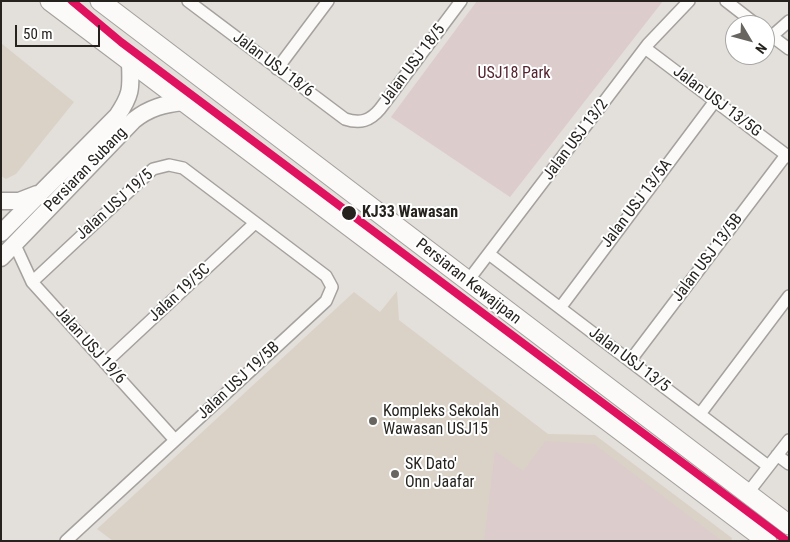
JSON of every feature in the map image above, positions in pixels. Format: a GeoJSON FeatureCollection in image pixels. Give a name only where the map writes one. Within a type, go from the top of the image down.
{"type":"FeatureCollection","features":[{"type":"Feature","properties":{"kind":"main road","name":"Persiaran Kewajipan"},"geometry":{"type":"LineString","coordinates":[[50,1],[766,541]]}},
{"type":"Feature","properties":{"kind":"main road","name":"Persiaran Kewajipan"},"geometry":{"type":"LineString","coordinates":[[100,1],[467,282],[789,525]]}},
{"type":"Feature","properties":{"kind":"street"},"geometry":{"type":"LineString","coordinates":[[277,69],[328,1]]}},
{"type":"Feature","properties":{"kind":"street","name":"Jalan USJ 18/5"},"geometry":{"type":"LineString","coordinates":[[361,122],[368,121],[380,109],[461,1]]}},
{"type":"Feature","properties":{"kind":"street","name":"Jalan USJ 13/2"},"geometry":{"type":"LineString","coordinates":[[467,282],[645,48],[689,1]]}},
{"type":"Feature","properties":{"kind":"street"},"geometry":{"type":"LineString","coordinates":[[726,1],[744,15]]}},
{"type":"Feature","properties":{"kind":"street","name":"Jalan USJ 18/6"},"geometry":{"type":"LineString","coordinates":[[189,2],[345,119],[361,122]]}},
{"type":"Feature","properties":{"kind":"street"},"geometry":{"type":"LineString","coordinates":[[775,30],[789,21]]}},
{"type":"Feature","properties":{"kind":"street"},"geometry":{"type":"LineString","coordinates":[[775,38],[789,49]]}},
{"type":"Feature","properties":{"kind":"street","name":"Jalan USJ 13/5G"},"geometry":{"type":"LineString","coordinates":[[645,48],[787,156]]}},
{"type":"Feature","properties":{"kind":"street","name":"Persiaran Subang"},"geometry":{"type":"LineString","coordinates":[[1,234],[7,217],[46,188],[117,116],[129,98],[131,90],[130,63]]}},
{"type":"Feature","properties":{"kind":"street","name":"Jalan USJ 13/5A"},"geometry":{"type":"LineString","coordinates":[[560,308],[715,101]]}},
{"type":"Feature","properties":{"kind":"street","name":"Persiaran Subang"},"geometry":{"type":"LineString","coordinates":[[1,258],[143,112],[162,105],[183,102]]}},
{"type":"Feature","properties":{"kind":"street","name":"Jalan USJ 13/5B"},"geometry":{"type":"LineString","coordinates":[[630,361],[787,156]]}},
{"type":"Feature","properties":{"kind":"street","name":"Jalan USJ 19/5"},"geometry":{"type":"LineString","coordinates":[[32,282],[153,169],[169,165],[183,168],[255,223]]}},
{"type":"Feature","properties":{"kind":"street"},"geometry":{"type":"LineString","coordinates":[[1,201],[19,201],[46,188]]}},
{"type":"Feature","properties":{"kind":"street"},"geometry":{"type":"LineString","coordinates":[[7,217],[27,232]]}},
{"type":"Feature","properties":{"kind":"street","name":"Jalan 19/5C"},"geometry":{"type":"LineString","coordinates":[[105,363],[255,223]]}},
{"type":"Feature","properties":{"kind":"street","name":"Jalan USJ 19/5B"},"geometry":{"type":"LineString","coordinates":[[66,541],[326,301],[332,287],[326,276],[255,223]]}},
{"type":"Feature","properties":{"kind":"street"},"geometry":{"type":"LineString","coordinates":[[1,234],[15,245]]}},
{"type":"Feature","properties":{"kind":"street","name":"Jalan USJ 19/6"},"geometry":{"type":"LineString","coordinates":[[15,245],[32,282],[175,440]]}},
{"type":"Feature","properties":{"kind":"street","name":"Jalan USJ 13/5"},"geometry":{"type":"LineString","coordinates":[[489,254],[768,466]]}},
{"type":"Feature","properties":{"kind":"street"},"geometry":{"type":"LineString","coordinates":[[700,414],[789,296]]}},
{"type":"Feature","properties":{"kind":"street"},"geometry":{"type":"LineString","coordinates":[[747,494],[789,440]]}},
{"type":"Feature","properties":{"kind":"street"},"geometry":{"type":"LineString","coordinates":[[777,455],[789,464]]}},
{"type":"Feature","properties":{"kind":"shaded area"},"geometry":{"type":"Polygon","coordinates":[[[1,43],[74,102],[16,174],[6,179],[1,176],[1,43]]]}},
{"type":"Feature","properties":{"kind":"shaded area","name":"Kompleks Sekolah Wawasan USJ15"},"geometry":{"type":"Polygon","coordinates":[[[397,291],[399,320],[548,434],[595,435],[732,538],[731,541],[113,541],[97,529],[354,292],[380,312],[397,291]]]}},
{"type":"Feature","properties":{"kind":"green space","name":"USJ18 Park"},"geometry":{"type":"Polygon","coordinates":[[[477,1],[663,1],[510,197],[391,117],[477,1]]]}},
{"type":"Feature","properties":{"kind":"green space"},"geometry":{"type":"Polygon","coordinates":[[[546,441],[594,444],[722,541],[484,541],[495,451],[523,471],[546,441]]]}},
{"type":"Feature","properties":{"kind":"transit line"},"geometry":{"type":"LineString","coordinates":[[72,1],[121,42],[787,541]]}},
{"type":"Feature","properties":{"kind":"place","name":"KJ33 Wawasan"},"geometry":{"type":"Point","coordinates":[349,213]}},
{"type":"Feature","properties":{"kind":"place","name":"Kompleks Sekolah Wawasan USJ15"},"geometry":{"type":"Point","coordinates":[373,421]}},
{"type":"Feature","properties":{"kind":"place","name":"SK Dato' Onn Jaafar"},"geometry":{"type":"Point","coordinates":[395,474]}}]}
